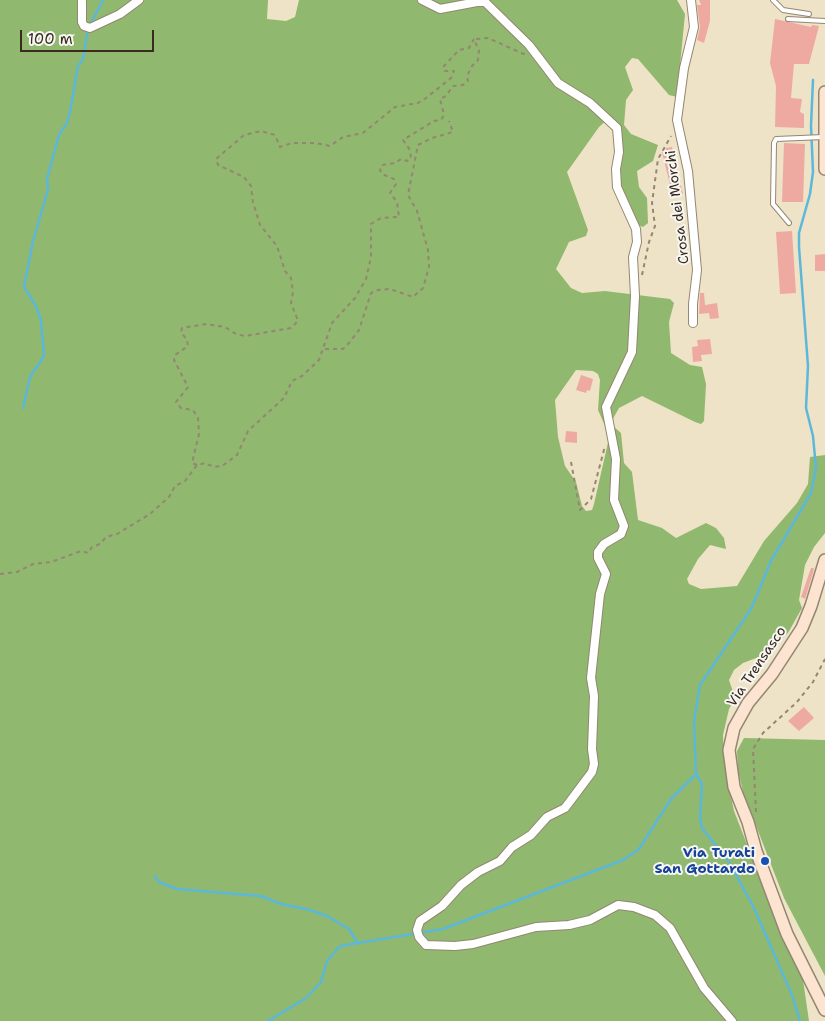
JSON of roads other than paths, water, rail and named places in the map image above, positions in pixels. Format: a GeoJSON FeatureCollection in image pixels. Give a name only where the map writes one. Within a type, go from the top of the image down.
{"type":"FeatureCollection","features":[{"type":"Feature","properties":{"kind":"main road"},"geometry":{"type":"LineString","coordinates":[[825,92],[821,137],[825,170]]}},
{"type":"Feature","properties":{"kind":"main road","name":"Via Trensasco"},"geometry":{"type":"LineString","coordinates":[[825,560],[812,606],[802,628],[772,674],[748,703],[734,728],[729,750],[734,787],[748,822],[759,860],[787,934],[825,1010]]}},
{"type":"Feature","properties":{"kind":"street"},"geometry":{"type":"LineString","coordinates":[[82,0],[84,26],[95,27],[139,0]]}},
{"type":"Feature","properties":{"kind":"street"},"geometry":{"type":"LineString","coordinates":[[422,0],[440,9],[485,2],[522,38],[558,83],[590,103],[617,128],[619,152],[616,169],[617,187],[636,229],[637,242],[633,257],[635,296],[632,352],[606,407],[616,459],[614,500],[624,526],[621,534],[604,544],[598,552],[598,558],[606,574],[600,594],[591,678],[594,696],[592,749],[594,764],[592,772],[565,808],[547,817],[531,835],[512,847],[500,861],[478,872],[461,885],[442,906],[422,919],[417,928],[419,937],[426,945],[430,946],[473,944],[536,927],[570,926],[590,920],[618,905],[634,907],[655,916],[670,928],[704,988],[732,1021]]}},
{"type":"Feature","properties":{"kind":"street","name":"Crosa dei Morchi"},"geometry":{"type":"LineString","coordinates":[[691,0],[694,27],[684,68],[677,120],[688,171],[698,270],[692,304],[693,323]]}},
{"type":"Feature","properties":{"kind":"lane"},"geometry":{"type":"LineString","coordinates":[[773,0],[783,10],[809,14]]}},
{"type":"Feature","properties":{"kind":"lane"},"geometry":{"type":"LineString","coordinates":[[788,19],[825,21]]}},
{"type":"Feature","properties":{"kind":"lane"},"geometry":{"type":"LineString","coordinates":[[789,223],[773,204],[774,143],[776,139],[821,137]]}},
{"type":"Feature","properties":{"kind":"waterway"},"geometry":{"type":"LineString","coordinates":[[90,25],[103,0]]}},
{"type":"Feature","properties":{"kind":"waterway"},"geometry":{"type":"LineString","coordinates":[[23,408],[30,377],[44,356],[41,321],[36,306],[24,287],[33,241],[48,190],[47,179],[59,135],[67,123],[78,66],[83,59],[88,29]]}},
{"type":"Feature","properties":{"kind":"waterway"},"geometry":{"type":"LineString","coordinates":[[268,1021],[306,998],[321,982],[327,961],[340,946],[443,929],[623,860],[639,849],[671,799],[696,774],[694,721],[700,685],[751,609],[771,561],[811,493],[816,468],[813,436],[806,408],[808,366],[799,247],[799,233],[810,194],[813,172],[811,126],[813,80]]}},
{"type":"Feature","properties":{"kind":"waterway"},"geometry":{"type":"LineString","coordinates":[[696,774],[702,784],[700,818],[702,828],[729,862],[754,908],[792,995],[800,1021]]}},
{"type":"Feature","properties":{"kind":"waterway"},"geometry":{"type":"LineString","coordinates":[[155,876],[159,882],[177,889],[261,896],[281,904],[310,910],[327,916],[349,929],[357,942]]}},
{"type":"Feature","properties":{"kind":"place","name":"Via Turati San Gottardo"},"geometry":{"type":"Point","coordinates":[765,861]}}]}
